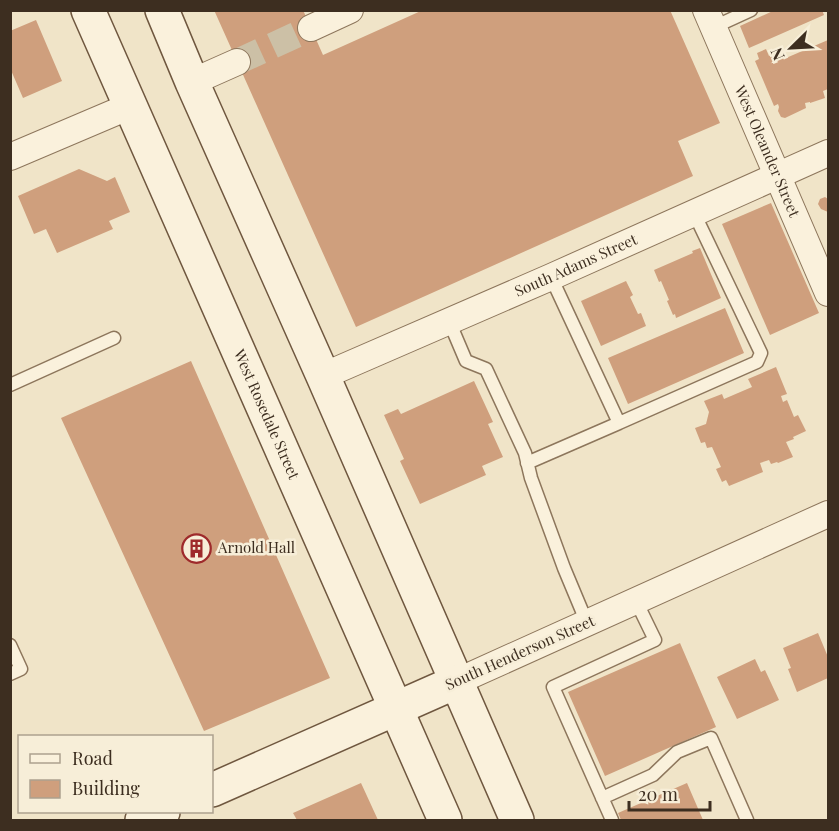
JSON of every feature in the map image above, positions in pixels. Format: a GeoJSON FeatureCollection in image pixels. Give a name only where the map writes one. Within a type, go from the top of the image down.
{"type":"FeatureCollection","features":[{"type":"Feature","properties":{"kind":"main road","name":"West Rosedale Street"},"geometry":{"type":"LineString","coordinates":[[87,10],[446,820]]}},
{"type":"Feature","properties":{"kind":"main road"},"geometry":{"type":"LineString","coordinates":[[162,10],[517,820]]}},
{"type":"Feature","properties":{"kind":"main road","name":"South Henderson Street"},"geometry":{"type":"LineString","coordinates":[[213,790],[456,682]]}},
{"type":"Feature","properties":{"kind":"main road"},"geometry":{"type":"LineString","coordinates":[[142,820],[160,813]]}},
{"type":"Feature","properties":{"kind":"street"},"geometry":{"type":"LineString","coordinates":[[310,28],[350,10]]}},
{"type":"Feature","properties":{"kind":"street","name":"West Oleander Street"},"geometry":{"type":"LineString","coordinates":[[710,19],[828,293]]}},
{"type":"Feature","properties":{"kind":"street"},"geometry":{"type":"LineString","coordinates":[[192,82],[237,62]]}},
{"type":"Feature","properties":{"kind":"street"},"geometry":{"type":"LineString","coordinates":[[10,157],[130,106]]}},
{"type":"Feature","properties":{"kind":"street","name":"South Adams Street"},"geometry":{"type":"LineString","coordinates":[[323,376],[828,153]]}},
{"type":"Feature","properties":{"kind":"street","name":"South Henderson Street"},"geometry":{"type":"LineString","coordinates":[[456,682],[828,514]]}},
{"type":"Feature","properties":{"kind":"lane"},"geometry":{"type":"LineString","coordinates":[[710,19],[751,10]]}},
{"type":"Feature","properties":{"kind":"lane"},"geometry":{"type":"LineString","coordinates":[[527,463],[757,362],[761,353],[694,213]]}},
{"type":"Feature","properties":{"kind":"lane"},"geometry":{"type":"LineString","coordinates":[[551,277],[619,423]]}},
{"type":"Feature","properties":{"kind":"lane"},"geometry":{"type":"LineString","coordinates":[[449,321],[466,361],[486,369],[525,453],[531,478],[587,623]]}},
{"type":"Feature","properties":{"kind":"lane"},"geometry":{"type":"LineString","coordinates":[[10,385],[114,338]]}},
{"type":"Feature","properties":{"kind":"lane"},"geometry":{"type":"LineString","coordinates":[[612,820],[553,687],[656,640],[636,601]]}},
{"type":"Feature","properties":{"kind":"lane"},"geometry":{"type":"LineString","coordinates":[[10,645],[21,669],[10,674]]}},
{"type":"Feature","properties":{"kind":"lane"},"geometry":{"type":"LineString","coordinates":[[602,798],[653,775],[677,752],[711,738],[747,820]]}},
{"type":"Feature","properties":{"kind":"building"},"geometry":{"type":"Polygon","coordinates":[[[214,10],[303,10],[323,55],[423,10],[670,10],[720,123],[678,141],[693,176],[356,327],[214,10]]]}},
{"type":"Feature","properties":{"kind":"building"},"geometry":{"type":"Polygon","coordinates":[[[775,10],[822,10],[824,15],[749,48],[740,26],[775,10]]]}},
{"type":"Feature","properties":{"kind":"building"},"geometry":{"type":"Polygon","coordinates":[[[36,20],[62,81],[23,98],[10,68],[10,31],[36,20]]]}},
{"type":"Feature","properties":{"kind":"building"},"geometry":{"type":"Polygon","coordinates":[[[828,40],[828,89],[823,91],[825,98],[805,103],[806,108],[785,118],[781,117],[778,104],[774,106],[755,61],[759,59],[757,53],[766,49],[769,56],[782,49],[786,58],[828,40]]]}},
{"type":"Feature","properties":{"kind":"building"},"geometry":{"type":"Polygon","coordinates":[[[79,169],[107,181],[115,177],[130,212],[109,221],[113,229],[57,253],[46,229],[34,234],[18,196],[79,169]]]}},
{"type":"Feature","properties":{"kind":"building"},"geometry":{"type":"Polygon","coordinates":[[[825,197],[828,199],[828,212],[821,209],[818,204],[820,199],[825,197]]]}},
{"type":"Feature","properties":{"kind":"building"},"geometry":{"type":"Polygon","coordinates":[[[771,203],[819,313],[770,335],[722,224],[771,203]]]}},
{"type":"Feature","properties":{"kind":"building"},"geometry":{"type":"Polygon","coordinates":[[[700,248],[721,298],[676,318],[654,270],[700,248]]]}},
{"type":"Feature","properties":{"kind":"building"},"geometry":{"type":"Polygon","coordinates":[[[626,281],[633,295],[630,297],[638,314],[641,313],[646,326],[601,346],[581,301],[626,281]]]}},
{"type":"Feature","properties":{"kind":"building"},"geometry":{"type":"Polygon","coordinates":[[[725,308],[744,353],[628,404],[608,358],[725,308]]]}},
{"type":"Feature","properties":{"kind":"building","name":"Arnold Hall"},"geometry":{"type":"Polygon","coordinates":[[[191,361],[330,678],[204,731],[61,418],[191,361]]]}},
{"type":"Feature","properties":{"kind":"building"},"geometry":{"type":"Polygon","coordinates":[[[776,367],[787,394],[781,396],[783,402],[787,400],[794,417],[798,415],[806,431],[786,442],[793,457],[778,463],[771,464],[769,460],[760,463],[763,472],[729,486],[726,480],[722,482],[716,469],[721,467],[712,447],[707,448],[705,442],[701,443],[695,428],[706,424],[709,412],[704,401],[722,394],[724,399],[752,387],[748,379],[776,367]]]}},
{"type":"Feature","properties":{"kind":"building"},"geometry":{"type":"Polygon","coordinates":[[[474,381],[493,422],[488,424],[503,457],[482,466],[486,475],[420,504],[400,461],[404,459],[384,415],[398,409],[401,414],[474,381]]]}},
{"type":"Feature","properties":{"kind":"building"},"geometry":{"type":"Polygon","coordinates":[[[818,633],[828,657],[828,678],[797,692],[783,648],[818,633]]]}},
{"type":"Feature","properties":{"kind":"building"},"geometry":{"type":"Polygon","coordinates":[[[680,643],[716,727],[605,776],[568,692],[680,643]]]}},
{"type":"Feature","properties":{"kind":"building"},"geometry":{"type":"Polygon","coordinates":[[[755,659],[761,672],[765,670],[779,700],[737,719],[717,677],[755,659]]]}},
{"type":"Feature","properties":{"kind":"building"},"geometry":{"type":"Polygon","coordinates":[[[361,783],[378,820],[297,820],[293,813],[361,783]]]}},
{"type":"Feature","properties":{"kind":"building"},"geometry":{"type":"Polygon","coordinates":[[[687,783],[703,820],[621,820],[618,813],[687,783]]]}},
{"type":"Feature","properties":{"kind":"tunnel"},"geometry":{"type":"LineString","coordinates":[[237,62],[311,28]]}},
{"type":"Feature","properties":{"kind":"place","name":"Arnold Hall"},"geometry":{"type":"Point","coordinates":[197,548]}}]}
